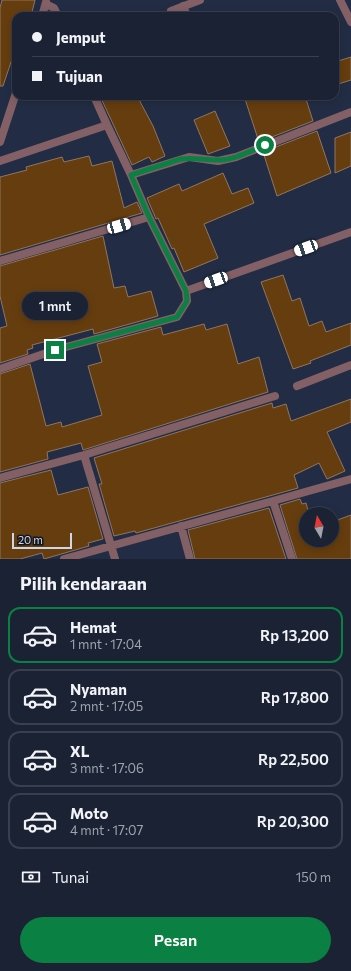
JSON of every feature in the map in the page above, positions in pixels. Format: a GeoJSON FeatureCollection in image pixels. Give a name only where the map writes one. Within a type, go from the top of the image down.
{"type":"FeatureCollection","features":[{"type":"Feature","properties":{"kind":"street"},"geometry":{"type":"LineString","coordinates":[[170,11],[200,0]]}},
{"type":"Feature","properties":{"kind":"street"},"geometry":{"type":"LineString","coordinates":[[340,0],[351,22]]}},
{"type":"Feature","properties":{"kind":"street"},"geometry":{"type":"LineString","coordinates":[[46,3],[54,8],[56,12]]}},
{"type":"Feature","properties":{"kind":"street"},"geometry":{"type":"LineString","coordinates":[[183,6],[185,12]]}},
{"type":"Feature","properties":{"kind":"street"},"geometry":{"type":"LineString","coordinates":[[0,142],[14,100]]}},
{"type":"Feature","properties":{"kind":"street"},"geometry":{"type":"LineString","coordinates":[[0,369],[55,350],[177,317],[187,301],[186,291],[149,217],[96,100]]}},
{"type":"Feature","properties":{"kind":"street"},"geometry":{"type":"LineString","coordinates":[[131,175],[189,157],[218,161],[236,157],[351,112]]}},
{"type":"Feature","properties":{"kind":"street"},"geometry":{"type":"LineString","coordinates":[[0,161],[107,125]]}},
{"type":"Feature","properties":{"kind":"street"},"geometry":{"type":"LineString","coordinates":[[0,261],[149,217]]}},
{"type":"Feature","properties":{"kind":"street"},"geometry":{"type":"LineString","coordinates":[[186,291],[351,232]]}},
{"type":"Feature","properties":{"kind":"street"},"geometry":{"type":"LineString","coordinates":[[296,386],[351,365]]}},
{"type":"Feature","properties":{"kind":"street"},"geometry":{"type":"LineString","coordinates":[[0,478],[84,455],[274,396]]}},
{"type":"Feature","properties":{"kind":"street"},"geometry":{"type":"LineString","coordinates":[[84,455],[115,559]]}},
{"type":"Feature","properties":{"kind":"street"},"geometry":{"type":"LineString","coordinates":[[64,559],[351,479]]}},
{"type":"Feature","properties":{"kind":"street"},"geometry":{"type":"LineString","coordinates":[[273,501],[292,559]]}},
{"type":"Feature","properties":{"kind":"street"},"geometry":{"type":"LineString","coordinates":[[181,526],[190,559]]}},
{"type":"Feature","properties":{"kind":"building"},"geometry":{"type":"Polygon","coordinates":[[[2,0],[35,0],[32,12],[12,12],[12,59],[3,86],[0,86],[0,8],[2,0]]]}},
{"type":"Feature","properties":{"kind":"building"},"geometry":{"type":"Polygon","coordinates":[[[351,57],[351,80],[339,84],[339,61],[351,57]]]}},
{"type":"Feature","properties":{"kind":"building"},"geometry":{"type":"Polygon","coordinates":[[[102,100],[139,100],[153,126],[165,156],[152,162],[149,157],[132,165],[102,100]]]}},
{"type":"Feature","properties":{"kind":"building"},"geometry":{"type":"Polygon","coordinates":[[[245,100],[306,100],[313,121],[259,142],[245,100]]]}},
{"type":"Feature","properties":{"kind":"building"},"geometry":{"type":"Polygon","coordinates":[[[215,111],[230,146],[208,154],[194,120],[215,111]]]}},
{"type":"Feature","properties":{"kind":"building"},"geometry":{"type":"Polygon","coordinates":[[[317,131],[331,173],[277,196],[263,152],[317,131]]]}},
{"type":"Feature","properties":{"kind":"building"},"geometry":{"type":"Polygon","coordinates":[[[351,132],[351,166],[335,173],[335,138],[351,132]]]}},
{"type":"Feature","properties":{"kind":"building"},"geometry":{"type":"Polygon","coordinates":[[[89,156],[92,166],[112,161],[124,208],[137,202],[142,213],[0,255],[0,177],[27,170],[26,167],[62,157],[64,162],[89,156]]]}},
{"type":"Feature","properties":{"kind":"building"},"geometry":{"type":"Polygon","coordinates":[[[223,173],[232,194],[248,188],[254,203],[204,224],[218,258],[184,272],[174,248],[172,249],[147,198],[179,184],[182,191],[223,173]]]}},
{"type":"Feature","properties":{"kind":"building"},"geometry":{"type":"Polygon","coordinates":[[[103,236],[114,288],[125,286],[128,297],[151,291],[158,316],[94,334],[93,329],[32,345],[33,348],[27,350],[28,354],[0,363],[0,328],[7,326],[0,296],[0,266],[103,236]]]}},
{"type":"Feature","properties":{"kind":"building"},"geometry":{"type":"Polygon","coordinates":[[[283,275],[292,301],[300,298],[309,326],[322,321],[326,332],[351,323],[351,345],[310,361],[311,363],[293,369],[261,282],[283,275]]]}},
{"type":"Feature","properties":{"kind":"building"},"geometry":{"type":"Polygon","coordinates":[[[204,324],[206,330],[227,324],[238,364],[259,357],[268,392],[83,450],[81,443],[47,452],[48,459],[0,472],[0,374],[30,364],[46,426],[61,422],[62,427],[102,415],[88,366],[102,362],[97,344],[161,327],[163,335],[204,324]]]}},
{"type":"Feature","properties":{"kind":"building"},"geometry":{"type":"Polygon","coordinates":[[[351,399],[351,422],[327,432],[345,471],[327,479],[319,463],[294,475],[298,488],[136,533],[135,531],[114,536],[99,484],[102,484],[94,458],[272,403],[273,408],[286,404],[291,421],[351,399]]]}},
{"type":"Feature","properties":{"kind":"building"},"geometry":{"type":"Polygon","coordinates":[[[51,470],[58,495],[88,487],[103,539],[88,543],[89,546],[44,559],[42,553],[20,559],[0,559],[0,483],[51,470]]]}},
{"type":"Feature","properties":{"kind":"building"},"geometry":{"type":"Polygon","coordinates":[[[300,499],[302,504],[306,503],[307,507],[299,507],[299,547],[339,547],[339,519],[351,515],[351,559],[297,559],[280,505],[300,499]]]}},
{"type":"Feature","properties":{"kind":"building"},"geometry":{"type":"Polygon","coordinates":[[[269,508],[286,559],[195,559],[188,530],[269,508]]]}},
{"type":"Feature","properties":{"kind":"route"},"geometry":{"type":"LineString","coordinates":[[55,350],[177,317],[187,301],[186,291],[149,217],[131,175],[189,157],[218,161],[236,157],[265,145]]}}]}
